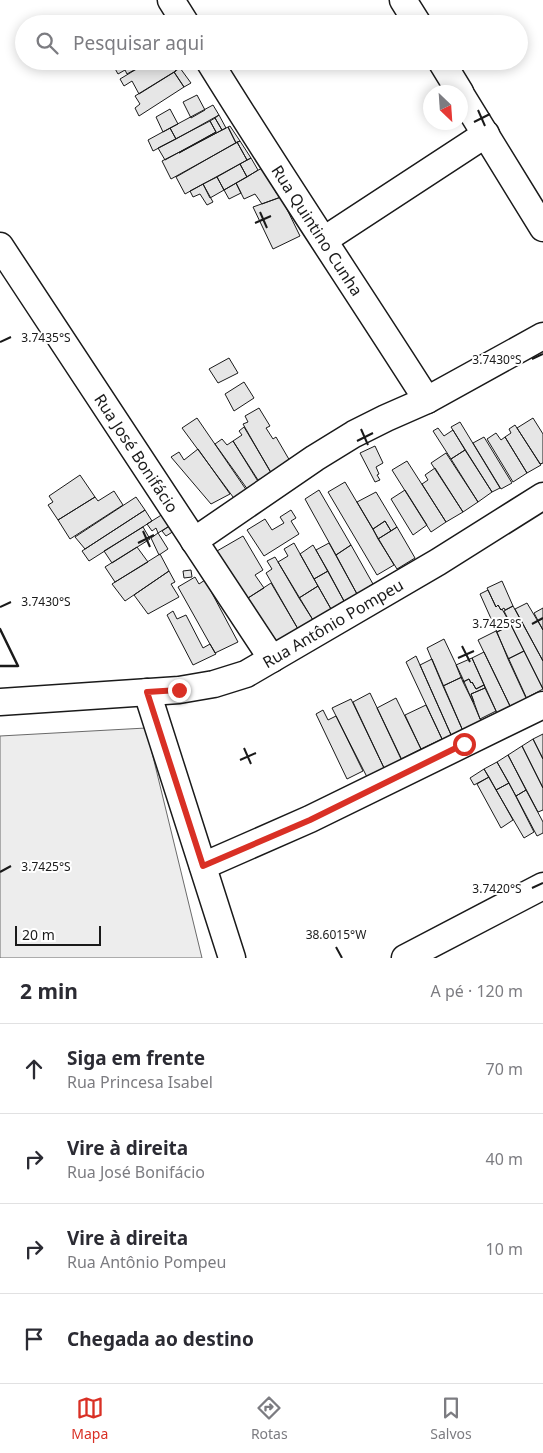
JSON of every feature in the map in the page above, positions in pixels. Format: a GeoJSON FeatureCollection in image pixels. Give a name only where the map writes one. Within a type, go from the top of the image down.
{"type":"FeatureCollection","features":[{"type":"Feature","properties":{"kind":"street"},"geometry":{"type":"LineString","coordinates":[[171,0],[180,15]]}},
{"type":"Feature","properties":{"kind":"street"},"geometry":{"type":"LineString","coordinates":[[403,0],[412,15]]}},
{"type":"Feature","properties":{"kind":"street","name":"Rua Quintino Cunha"},"geometry":{"type":"LineString","coordinates":[[215,70],[263,148],[427,400]]}},
{"type":"Feature","properties":{"kind":"street"},"geometry":{"type":"LineString","coordinates":[[446,70],[455,85]]}},
{"type":"Feature","properties":{"kind":"street"},"geometry":{"type":"LineString","coordinates":[[468,106],[543,228]]}},
{"type":"Feature","properties":{"kind":"street"},"geometry":{"type":"LineString","coordinates":[[324,240],[486,134]]}},
{"type":"Feature","properties":{"kind":"street","name":"Rua José Bonifácio"},"geometry":{"type":"LineString","coordinates":[[0,246],[272,659]]}},
{"type":"Feature","properties":{"kind":"street"},"geometry":{"type":"LineString","coordinates":[[194,541],[331,449],[386,418],[427,400],[543,336]]}},
{"type":"Feature","properties":{"kind":"street","name":"Rua Antônio Pompeu"},"geometry":{"type":"LineString","coordinates":[[0,702],[147,692],[214,684],[246,674],[430,568],[543,496]]}},
{"type":"Feature","properties":{"kind":"street"},"geometry":{"type":"LineString","coordinates":[[147,692],[232,958]]}},
{"type":"Feature","properties":{"kind":"street"},"geometry":{"type":"LineString","coordinates":[[203,866],[310,820],[543,705]]}},
{"type":"Feature","properties":{"kind":"street"},"geometry":{"type":"LineString","coordinates":[[405,958],[543,886]]}},
{"type":"Feature","properties":{"kind":"shaded area"},"geometry":{"type":"Polygon","coordinates":[[[146,728],[202,958],[0,958],[0,736],[146,728]]]}},
{"type":"Feature","properties":{"kind":"building"},"geometry":{"type":"Polygon","coordinates":[[[116,70],[125,70],[118,74],[116,70]]]}},
{"type":"Feature","properties":{"kind":"building"},"geometry":{"type":"Polygon","coordinates":[[[125,70],[134,70],[127,74],[125,70]]]}},
{"type":"Feature","properties":{"kind":"building"},"geometry":{"type":"Polygon","coordinates":[[[135,70],[176,71],[139,94],[132,81],[124,86],[120,79],[135,70]]]}},
{"type":"Feature","properties":{"kind":"building"},"geometry":{"type":"Polygon","coordinates":[[[181,70],[191,83],[184,87],[174,72],[181,70]]]}},
{"type":"Feature","properties":{"kind":"building"},"geometry":{"type":"Polygon","coordinates":[[[174,72],[184,87],[139,116],[135,108],[140,104],[135,96],[174,72]]]}},
{"type":"Feature","properties":{"kind":"building"},"geometry":{"type":"Polygon","coordinates":[[[197,95],[205,110],[191,118],[183,102],[197,95]]]}},
{"type":"Feature","properties":{"kind":"building"},"geometry":{"type":"Polygon","coordinates":[[[213,105],[219,115],[176,139],[170,128],[213,105]]]}},
{"type":"Feature","properties":{"kind":"building"},"geometry":{"type":"Polygon","coordinates":[[[170,109],[178,124],[163,132],[156,117],[170,109]]]}},
{"type":"Feature","properties":{"kind":"building"},"geometry":{"type":"Polygon","coordinates":[[[219,115],[226,128],[222,130],[215,118],[219,115]]]}},
{"type":"Feature","properties":{"kind":"building"},"geometry":{"type":"Polygon","coordinates":[[[215,118],[222,130],[179,153],[216,132],[210,121],[215,118]]]}},
{"type":"Feature","properties":{"kind":"building"},"geometry":{"type":"Polygon","coordinates":[[[210,121],[216,132],[165,160],[158,148],[210,121]]]}},
{"type":"Feature","properties":{"kind":"building"},"geometry":{"type":"Polygon","coordinates":[[[230,126],[240,141],[236,143],[228,127],[230,126]]]}},
{"type":"Feature","properties":{"kind":"building"},"geometry":{"type":"Polygon","coordinates":[[[228,127],[236,143],[171,179],[162,161],[228,127]]]}},
{"type":"Feature","properties":{"kind":"building"},"geometry":{"type":"Polygon","coordinates":[[[170,128],[176,139],[153,151],[148,140],[170,128]]]}},
{"type":"Feature","properties":{"kind":"building"},"geometry":{"type":"Polygon","coordinates":[[[240,141],[251,158],[247,160],[237,142],[240,141]]]}},
{"type":"Feature","properties":{"kind":"building"},"geometry":{"type":"Polygon","coordinates":[[[237,142],[247,160],[185,194],[176,177],[237,142]]]}},
{"type":"Feature","properties":{"kind":"building"},"geometry":{"type":"Polygon","coordinates":[[[251,158],[258,170],[247,177],[240,164],[251,158]]]}},
{"type":"Feature","properties":{"kind":"building"},"geometry":{"type":"Polygon","coordinates":[[[240,164],[247,177],[224,190],[217,177],[240,164]]]}},
{"type":"Feature","properties":{"kind":"building"},"geometry":{"type":"Polygon","coordinates":[[[262,168],[277,194],[281,197],[262,204],[255,194],[244,199],[236,183],[262,168]]]}},
{"type":"Feature","properties":{"kind":"building"},"geometry":{"type":"Polygon","coordinates":[[[217,177],[224,190],[210,198],[203,184],[217,177]]]}},
{"type":"Feature","properties":{"kind":"building"},"geometry":{"type":"Polygon","coordinates":[[[236,183],[241,193],[229,199],[224,190],[236,183]]]}},
{"type":"Feature","properties":{"kind":"building"},"geometry":{"type":"Polygon","coordinates":[[[203,184],[213,202],[207,205],[200,194],[193,197],[190,191],[203,184]]]}},
{"type":"Feature","properties":{"kind":"building"},"geometry":{"type":"Polygon","coordinates":[[[281,197],[300,236],[273,249],[253,207],[281,197]]]}},
{"type":"Feature","properties":{"kind":"building"},"geometry":{"type":"Polygon","coordinates":[[[229,358],[238,373],[218,383],[209,369],[229,358]]]}},
{"type":"Feature","properties":{"kind":"building"},"geometry":{"type":"Polygon","coordinates":[[[244,382],[254,398],[234,411],[225,394],[244,382]]]}},
{"type":"Feature","properties":{"kind":"building"},"geometry":{"type":"Polygon","coordinates":[[[259,408],[270,426],[266,428],[273,439],[276,437],[294,468],[275,480],[243,424],[248,422],[245,416],[259,408]]]}},
{"type":"Feature","properties":{"kind":"building"},"geometry":{"type":"Polygon","coordinates":[[[197,418],[247,491],[236,501],[182,428],[197,418]]]}},
{"type":"Feature","properties":{"kind":"building"},"geometry":{"type":"Polygon","coordinates":[[[533,418],[543,434],[543,463],[540,464],[517,428],[533,418]]]}},
{"type":"Feature","properties":{"kind":"building"},"geometry":{"type":"Polygon","coordinates":[[[460,422],[500,488],[492,492],[451,427],[460,422]]]}},
{"type":"Feature","properties":{"kind":"building"},"geometry":{"type":"Polygon","coordinates":[[[515,425],[541,465],[527,473],[505,437],[511,433],[509,429],[515,425]]]}},
{"type":"Feature","properties":{"kind":"building"},"geometry":{"type":"Polygon","coordinates":[[[244,427],[272,474],[258,480],[233,441],[242,435],[239,431],[244,427]]]}},
{"type":"Feature","properties":{"kind":"building"},"geometry":{"type":"Polygon","coordinates":[[[438,428],[444,436],[453,430],[465,450],[451,459],[433,431],[438,428]]]}},
{"type":"Feature","properties":{"kind":"building"},"geometry":{"type":"Polygon","coordinates":[[[496,433],[501,440],[505,437],[527,473],[513,482],[487,439],[496,433]]]}},
{"type":"Feature","properties":{"kind":"building"},"geometry":{"type":"Polygon","coordinates":[[[484,437],[512,483],[501,489],[473,443],[484,437]]]}},
{"type":"Feature","properties":{"kind":"building"},"geometry":{"type":"Polygon","coordinates":[[[222,439],[227,445],[233,441],[259,483],[248,490],[215,444],[222,439]]]}},
{"type":"Feature","properties":{"kind":"building"},"geometry":{"type":"Polygon","coordinates":[[[375,446],[383,463],[376,467],[380,480],[375,482],[360,453],[375,446]]]}},
{"type":"Feature","properties":{"kind":"building"},"geometry":{"type":"Polygon","coordinates":[[[198,449],[230,494],[211,504],[171,457],[179,452],[184,460],[198,449]]]}},
{"type":"Feature","properties":{"kind":"building"},"geometry":{"type":"Polygon","coordinates":[[[465,450],[492,492],[478,502],[451,459],[465,450]]]}},
{"type":"Feature","properties":{"kind":"building"},"geometry":{"type":"Polygon","coordinates":[[[446,453],[478,502],[463,512],[431,463],[446,453]]]}},
{"type":"Feature","properties":{"kind":"building"},"geometry":{"type":"Polygon","coordinates":[[[407,461],[446,522],[431,532],[392,470],[407,461]]]}},
{"type":"Feature","properties":{"kind":"building"},"geometry":{"type":"Polygon","coordinates":[[[435,468],[463,512],[446,522],[422,484],[428,480],[425,475],[435,468]]]}},
{"type":"Feature","properties":{"kind":"building"},"geometry":{"type":"Polygon","coordinates":[[[80,475],[95,497],[58,520],[48,505],[53,502],[49,496],[80,475]]]}},
{"type":"Feature","properties":{"kind":"building"},"geometry":{"type":"Polygon","coordinates":[[[345,482],[394,565],[377,575],[328,492],[345,482]]]}},
{"type":"Feature","properties":{"kind":"building"},"geometry":{"type":"Polygon","coordinates":[[[319,490],[351,545],[336,555],[305,499],[319,490]]]}},
{"type":"Feature","properties":{"kind":"building"},"geometry":{"type":"Polygon","coordinates":[[[405,490],[427,525],[413,535],[391,499],[405,490]]]}},
{"type":"Feature","properties":{"kind":"building"},"geometry":{"type":"Polygon","coordinates":[[[114,491],[123,505],[70,539],[58,520],[95,497],[98,501],[114,491]]]}},
{"type":"Feature","properties":{"kind":"building"},"geometry":{"type":"Polygon","coordinates":[[[376,492],[397,527],[391,531],[385,521],[373,529],[357,502],[376,492]]]}},
{"type":"Feature","properties":{"kind":"building"},"geometry":{"type":"Polygon","coordinates":[[[136,497],[145,510],[85,549],[75,537],[136,497]]]}},
{"type":"Feature","properties":{"kind":"building"},"geometry":{"type":"Polygon","coordinates":[[[145,510],[152,521],[89,561],[82,551],[145,510]]]}},
{"type":"Feature","properties":{"kind":"building"},"geometry":{"type":"Polygon","coordinates":[[[291,510],[296,518],[291,521],[299,534],[264,556],[247,530],[265,519],[272,530],[284,523],[280,517],[291,510]]]}},
{"type":"Feature","properties":{"kind":"building"},"geometry":{"type":"Polygon","coordinates":[[[163,514],[171,525],[158,533],[156,528],[152,531],[147,524],[163,514]]]}},
{"type":"Feature","properties":{"kind":"building"},"geometry":{"type":"Polygon","coordinates":[[[385,521],[391,531],[378,539],[373,529],[385,521]]]}},
{"type":"Feature","properties":{"kind":"building"},"geometry":{"type":"Polygon","coordinates":[[[171,525],[174,531],[166,536],[162,531],[171,525]]]}},
{"type":"Feature","properties":{"kind":"building"},"geometry":{"type":"Polygon","coordinates":[[[143,527],[150,539],[112,563],[104,551],[143,527]]]}},
{"type":"Feature","properties":{"kind":"building"},"geometry":{"type":"Polygon","coordinates":[[[397,527],[415,558],[397,569],[378,539],[397,527]]]}},
{"type":"Feature","properties":{"kind":"building"},"geometry":{"type":"Polygon","coordinates":[[[158,533],[168,549],[159,555],[151,538],[158,533]]]}},
{"type":"Feature","properties":{"kind":"building"},"geometry":{"type":"Polygon","coordinates":[[[243,536],[263,570],[255,575],[264,588],[248,598],[217,551],[243,536]]]}},
{"type":"Feature","properties":{"kind":"building"},"geometry":{"type":"Polygon","coordinates":[[[294,543],[318,586],[299,598],[278,562],[288,556],[284,549],[294,543]]]}},
{"type":"Feature","properties":{"kind":"building"},"geometry":{"type":"Polygon","coordinates":[[[329,543],[357,594],[344,601],[316,550],[329,543]]]}},
{"type":"Feature","properties":{"kind":"building"},"geometry":{"type":"Polygon","coordinates":[[[313,545],[328,571],[314,579],[300,554],[313,545]]]}},
{"type":"Feature","properties":{"kind":"building"},"geometry":{"type":"Polygon","coordinates":[[[351,545],[373,584],[357,594],[336,555],[351,545]]]}},
{"type":"Feature","properties":{"kind":"building"},"geometry":{"type":"Polygon","coordinates":[[[137,547],[148,562],[115,582],[105,567],[137,547]]]}},
{"type":"Feature","properties":{"kind":"building"},"geometry":{"type":"Polygon","coordinates":[[[160,554],[169,571],[125,601],[112,584],[160,554]]]}},
{"type":"Feature","properties":{"kind":"building"},"geometry":{"type":"Polygon","coordinates":[[[275,557],[313,620],[298,629],[266,573],[272,569],[267,561],[275,557]]]}},
{"type":"Feature","properties":{"kind":"building"},"geometry":{"type":"Polygon","coordinates":[[[191,570],[192,577],[184,578],[183,571],[191,570]]]}},
{"type":"Feature","properties":{"kind":"building"},"geometry":{"type":"Polygon","coordinates":[[[169,571],[175,582],[171,584],[179,597],[148,614],[134,595],[169,571]]]}},
{"type":"Feature","properties":{"kind":"building"},"geometry":{"type":"Polygon","coordinates":[[[328,571],[344,601],[331,609],[314,579],[328,571]]]}},
{"type":"Feature","properties":{"kind":"building"},"geometry":{"type":"Polygon","coordinates":[[[195,577],[199,584],[205,580],[238,642],[215,653],[178,587],[195,577]]]}},
{"type":"Feature","properties":{"kind":"building"},"geometry":{"type":"Polygon","coordinates":[[[502,581],[513,606],[505,610],[504,608],[501,610],[498,605],[496,607],[487,588],[502,581]]]}},
{"type":"Feature","properties":{"kind":"building"},"geometry":{"type":"Polygon","coordinates":[[[271,583],[298,629],[277,642],[248,598],[271,583]]]}},
{"type":"Feature","properties":{"kind":"building"},"geometry":{"type":"Polygon","coordinates":[[[318,586],[331,609],[313,620],[299,598],[318,586]]]}},
{"type":"Feature","properties":{"kind":"building"},"geometry":{"type":"Polygon","coordinates":[[[488,590],[496,607],[498,605],[502,609],[511,625],[497,632],[480,594],[488,590]]]}},
{"type":"Feature","properties":{"kind":"building"},"geometry":{"type":"Polygon","coordinates":[[[527,603],[543,630],[543,661],[515,609],[527,603]]]}},
{"type":"Feature","properties":{"kind":"building"},"geometry":{"type":"Polygon","coordinates":[[[513,606],[543,661],[543,689],[504,611],[513,606]]]}},
{"type":"Feature","properties":{"kind":"building"},"geometry":{"type":"Polygon","coordinates":[[[543,608],[543,630],[534,613],[543,608]]]}},
{"type":"Feature","properties":{"kind":"building"},"geometry":{"type":"Polygon","coordinates":[[[173,611],[177,619],[186,615],[203,648],[210,644],[216,654],[193,665],[167,615],[173,611]]]}},
{"type":"Feature","properties":{"kind":"building"},"geometry":{"type":"Polygon","coordinates":[[[511,625],[524,651],[508,659],[497,632],[511,625]]]}},
{"type":"Feature","properties":{"kind":"building"},"geometry":{"type":"Polygon","coordinates":[[[496,631],[527,699],[510,706],[478,640],[496,631]]]}},
{"type":"Feature","properties":{"kind":"building"},"geometry":{"type":"Polygon","coordinates":[[[444,639],[462,677],[443,686],[427,648],[444,639]]]}},
{"type":"Feature","properties":{"kind":"building"},"geometry":{"type":"Polygon","coordinates":[[[524,651],[543,689],[526,698],[508,659],[524,651]]]}},
{"type":"Feature","properties":{"kind":"building"},"geometry":{"type":"Polygon","coordinates":[[[484,652],[510,706],[497,713],[472,658],[484,652]]]}},
{"type":"Feature","properties":{"kind":"building"},"geometry":{"type":"Polygon","coordinates":[[[416,656],[452,737],[443,741],[406,662],[416,656]]]}},
{"type":"Feature","properties":{"kind":"building"},"geometry":{"type":"Polygon","coordinates":[[[472,658],[484,685],[476,689],[469,679],[463,682],[456,665],[472,658]]]}},
{"type":"Feature","properties":{"kind":"building"},"geometry":{"type":"Polygon","coordinates":[[[432,659],[463,731],[452,737],[420,665],[432,659]]]}},
{"type":"Feature","properties":{"kind":"building"},"geometry":{"type":"Polygon","coordinates":[[[462,677],[481,721],[463,731],[443,686],[462,677]]]}},
{"type":"Feature","properties":{"kind":"building"},"geometry":{"type":"Polygon","coordinates":[[[469,679],[476,689],[484,685],[485,688],[471,694],[474,702],[463,682],[469,679]]]}},
{"type":"Feature","properties":{"kind":"building"},"geometry":{"type":"Polygon","coordinates":[[[485,688],[496,711],[480,719],[471,694],[485,688]]]}},
{"type":"Feature","properties":{"kind":"building"},"geometry":{"type":"Polygon","coordinates":[[[370,693],[402,760],[385,770],[353,702],[370,693]]]}},
{"type":"Feature","properties":{"kind":"building"},"geometry":{"type":"Polygon","coordinates":[[[396,698],[421,749],[401,759],[377,708],[396,698]]]}},
{"type":"Feature","properties":{"kind":"building"},"geometry":{"type":"Polygon","coordinates":[[[351,699],[385,770],[368,779],[332,708],[351,699]]]}},
{"type":"Feature","properties":{"kind":"building"},"geometry":{"type":"Polygon","coordinates":[[[426,705],[442,739],[421,749],[405,715],[426,705]]]}},
{"type":"Feature","properties":{"kind":"building"},"geometry":{"type":"Polygon","coordinates":[[[323,710],[328,720],[336,716],[363,771],[347,779],[316,714],[323,710]]]}},
{"type":"Feature","properties":{"kind":"building"},"geometry":{"type":"Polygon","coordinates":[[[543,734],[543,759],[533,739],[543,734]]]}},
{"type":"Feature","properties":{"kind":"building"},"geometry":{"type":"Polygon","coordinates":[[[533,739],[543,759],[543,788],[522,746],[533,739]]]}},
{"type":"Feature","properties":{"kind":"building"},"geometry":{"type":"Polygon","coordinates":[[[522,746],[543,788],[543,810],[538,812],[508,755],[522,746]]]}},
{"type":"Feature","properties":{"kind":"building"},"geometry":{"type":"Polygon","coordinates":[[[508,755],[526,790],[516,796],[497,762],[508,755]]]}},
{"type":"Feature","properties":{"kind":"building"},"geometry":{"type":"Polygon","coordinates":[[[497,762],[509,783],[496,790],[484,769],[497,762]]]}},
{"type":"Feature","properties":{"kind":"building"},"geometry":{"type":"Polygon","coordinates":[[[484,769],[489,777],[474,785],[470,778],[484,769]]]}},
{"type":"Feature","properties":{"kind":"building"},"geometry":{"type":"Polygon","coordinates":[[[489,777],[513,820],[501,828],[477,784],[489,777]]]}},
{"type":"Feature","properties":{"kind":"building"},"geometry":{"type":"Polygon","coordinates":[[[509,783],[534,832],[524,838],[496,790],[509,783]]]}},
{"type":"Feature","properties":{"kind":"building"},"geometry":{"type":"Polygon","coordinates":[[[526,790],[543,822],[543,833],[537,836],[516,796],[526,790]]]}},
{"type":"Feature","properties":{"kind":"wall"},"geometry":{"type":"LineString","coordinates":[[0,629],[18,666],[0,666]]}},
{"type":"Feature","properties":{"kind":"route"},"geometry":{"type":"LineString","coordinates":[[179,690],[147,692],[203,866],[310,820],[464,744]]}}]}
